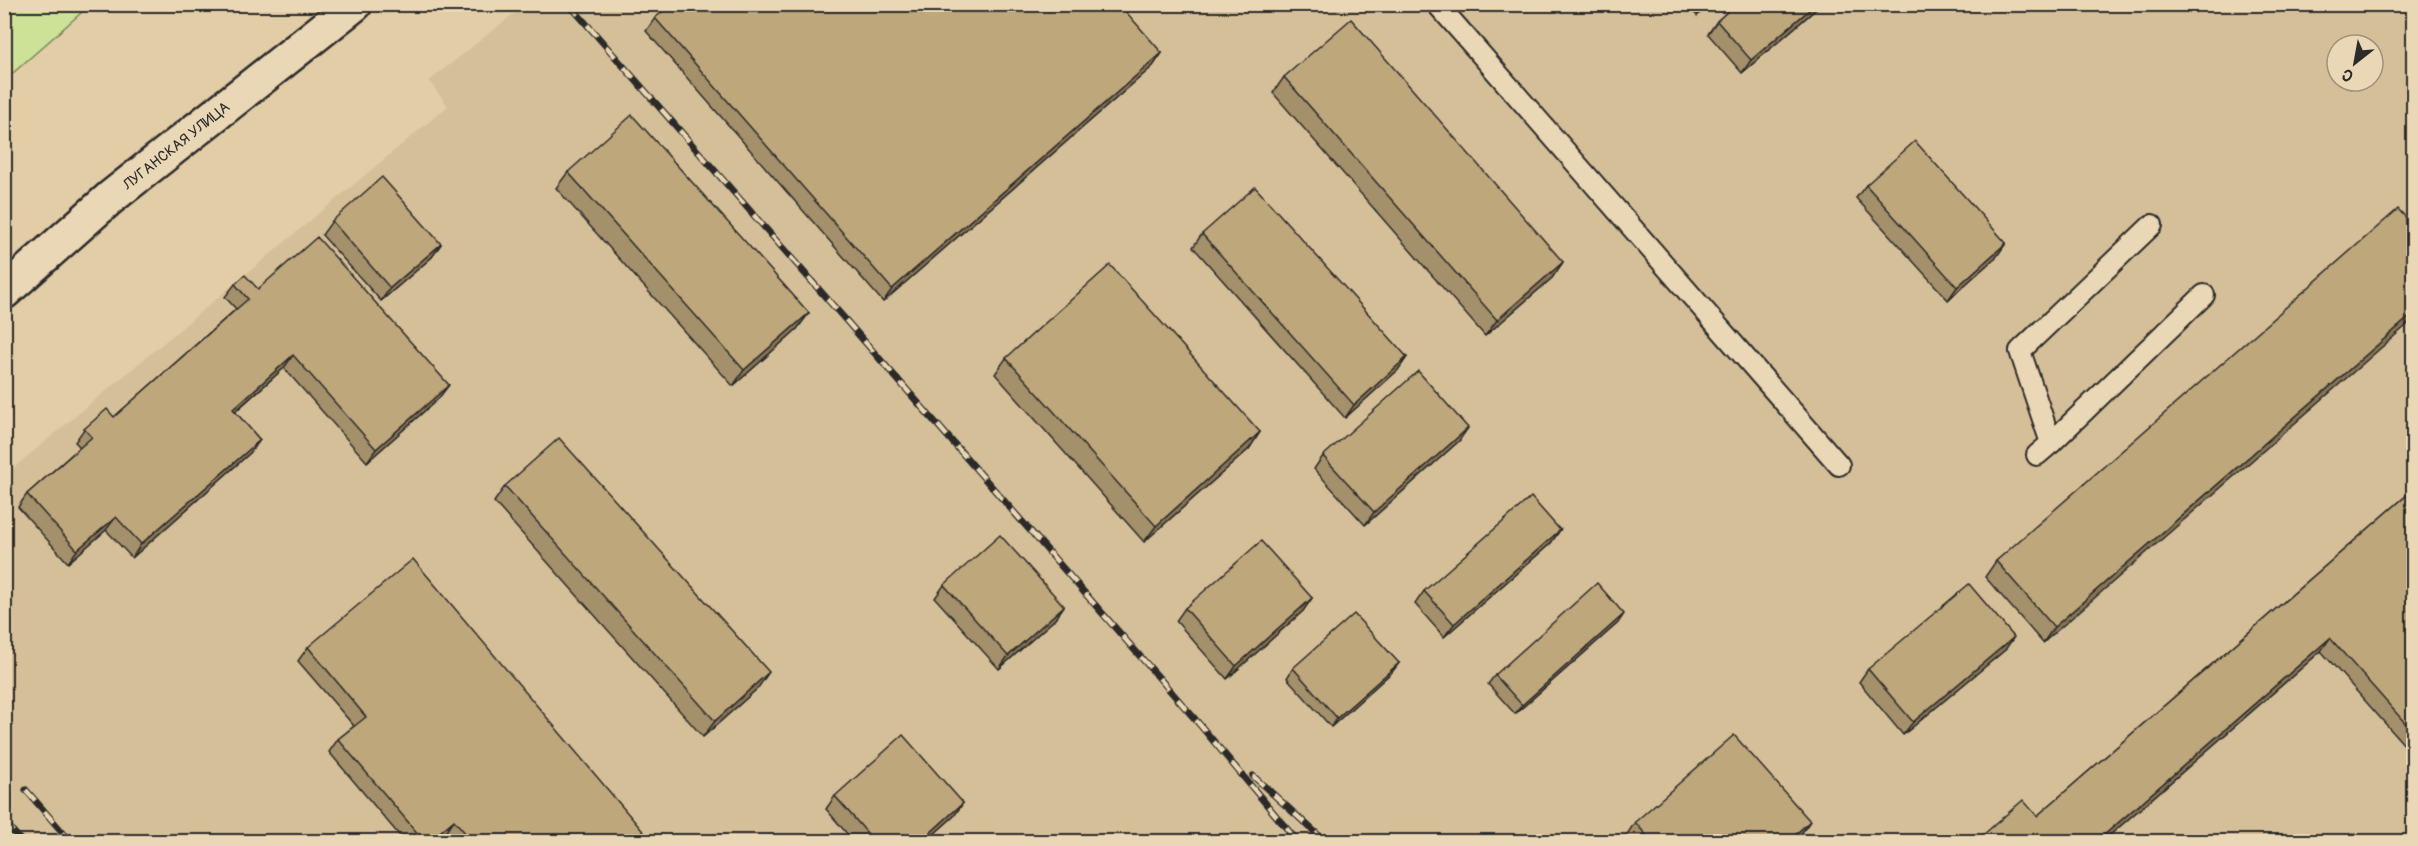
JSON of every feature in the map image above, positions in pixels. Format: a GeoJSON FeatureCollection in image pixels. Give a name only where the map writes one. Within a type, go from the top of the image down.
{"type":"FeatureCollection","features":[{"type":"Feature","properties":{"kind":"highway","name":"ЛУГАНСКАЯ УЛИЦА"},"geometry":{"type":"LineString","coordinates":[[4,292],[110,198],[355,4]]}},
{"type":"Feature","properties":{"kind":"lane"},"geometry":{"type":"LineString","coordinates":[[1437,4],[1839,465]]}},
{"type":"Feature","properties":{"kind":"lane"},"geometry":{"type":"LineString","coordinates":[[2152,225],[2020,351],[2044,449],[2204,296]]}},
{"type":"Feature","properties":{"kind":"shaded area"},"geometry":{"type":"Polygon","coordinates":[[[525,5],[2413,5],[2413,841],[5,842],[5,475],[448,106],[429,81],[525,5]]]}},
{"type":"Feature","properties":{"kind":"green space"},"geometry":{"type":"Polygon","coordinates":[[[5,4],[90,4],[90,5],[5,80],[5,4]]]}},
{"type":"Feature","properties":{"kind":"building"},"geometry":{"type":"Polygon","coordinates":[[[671,4],[1119,4],[1162,53],[892,289],[655,18],[671,4]]]}},
{"type":"Feature","properties":{"kind":"building"},"geometry":{"type":"Polygon","coordinates":[[[1736,4],[1816,4],[1751,60],[1717,21],[1736,4]]]}},
{"type":"Feature","properties":{"kind":"building"},"geometry":{"type":"Polygon","coordinates":[[[1351,19],[1563,262],[1497,320],[1284,77],[1351,19]]]}},
{"type":"Feature","properties":{"kind":"building"},"geometry":{"type":"Polygon","coordinates":[[[632,115],[809,313],[744,370],[568,172],[632,115]]]}},
{"type":"Feature","properties":{"kind":"building"},"geometry":{"type":"Polygon","coordinates":[[[1915,141],[2006,243],[1957,287],[1866,185],[1915,141]]]}},
{"type":"Feature","properties":{"kind":"building"},"geometry":{"type":"Polygon","coordinates":[[[382,177],[441,244],[390,288],[332,221],[382,177]]]}},
{"type":"Feature","properties":{"kind":"building"},"geometry":{"type":"Polygon","coordinates":[[[1255,187],[1407,357],[1354,405],[1202,234],[1255,187]]]}},
{"type":"Feature","properties":{"kind":"building"},"geometry":{"type":"Polygon","coordinates":[[[2398,209],[2414,226],[2414,313],[2054,627],[1996,561],[2398,209]]]}},
{"type":"Feature","properties":{"kind":"building"},"geometry":{"type":"Polygon","coordinates":[[[317,237],[449,385],[376,449],[293,355],[233,409],[260,440],[141,544],[116,517],[77,550],[27,494],[92,437],[84,429],[107,409],[114,417],[248,299],[235,284],[245,275],[258,289],[317,237]]]}},
{"type":"Feature","properties":{"kind":"building"},"geometry":{"type":"Polygon","coordinates":[[[1110,265],[1260,432],[1156,526],[1006,358],[1110,265]]]}},
{"type":"Feature","properties":{"kind":"building"},"geometry":{"type":"Polygon","coordinates":[[[1418,371],[1468,428],[1374,512],[1323,456],[1418,371]]]}},
{"type":"Feature","properties":{"kind":"building"},"geometry":{"type":"Polygon","coordinates":[[[559,438],[769,672],[715,721],[505,486],[559,438]]]}},
{"type":"Feature","properties":{"kind":"building"},"geometry":{"type":"Polygon","coordinates":[[[2414,489],[2414,733],[2330,638],[2096,842],[1975,842],[2023,800],[2037,816],[2414,489]]]}},
{"type":"Feature","properties":{"kind":"building"},"geometry":{"type":"Polygon","coordinates":[[[1531,497],[1560,530],[1454,624],[1424,591],[1531,497]]]}},
{"type":"Feature","properties":{"kind":"building"},"geometry":{"type":"Polygon","coordinates":[[[1000,535],[1064,606],[1008,656],[944,585],[1000,535]]]}},
{"type":"Feature","properties":{"kind":"building"},"geometry":{"type":"Polygon","coordinates":[[[1261,541],[1312,598],[1236,666],[1185,608],[1261,541]]]}},
{"type":"Feature","properties":{"kind":"building"},"geometry":{"type":"Polygon","coordinates":[[[413,559],[652,842],[473,842],[454,820],[428,842],[425,842],[338,739],[366,717],[308,647],[413,559]]]}},
{"type":"Feature","properties":{"kind":"building"},"geometry":{"type":"Polygon","coordinates":[[[1597,583],[1624,614],[1522,705],[1495,675],[1597,583]]]}},
{"type":"Feature","properties":{"kind":"building"},"geometry":{"type":"Polygon","coordinates":[[[1969,584],[2014,637],[1913,722],[1868,669],[1969,584]]]}},
{"type":"Feature","properties":{"kind":"building"},"geometry":{"type":"Polygon","coordinates":[[[1354,614],[1399,663],[1337,718],[1293,668],[1354,614]]]}},
{"type":"Feature","properties":{"kind":"building"},"geometry":{"type":"Polygon","coordinates":[[[903,735],[963,803],[920,842],[875,842],[835,796],[903,735]]]}},
{"type":"Feature","properties":{"kind":"building"},"geometry":{"type":"Polygon","coordinates":[[[1734,735],[1810,821],[1787,842],[1652,842],[1635,822],[1734,735]]]}},
{"type":"Feature","properties":{"kind":"railway"},"geometry":{"type":"LineString","coordinates":[[569,4],[1195,719],[1298,842]]}},
{"type":"Feature","properties":{"kind":"railway"},"geometry":{"type":"LineString","coordinates":[[1253,776],[1326,842]]}},
{"type":"Feature","properties":{"kind":"railway"},"geometry":{"type":"LineString","coordinates":[[26,790],[71,842]]}},
{"type":"Feature","properties":{"kind":"railway"},"geometry":{"type":"LineString","coordinates":[[4,821],[22,842]]}}]}
